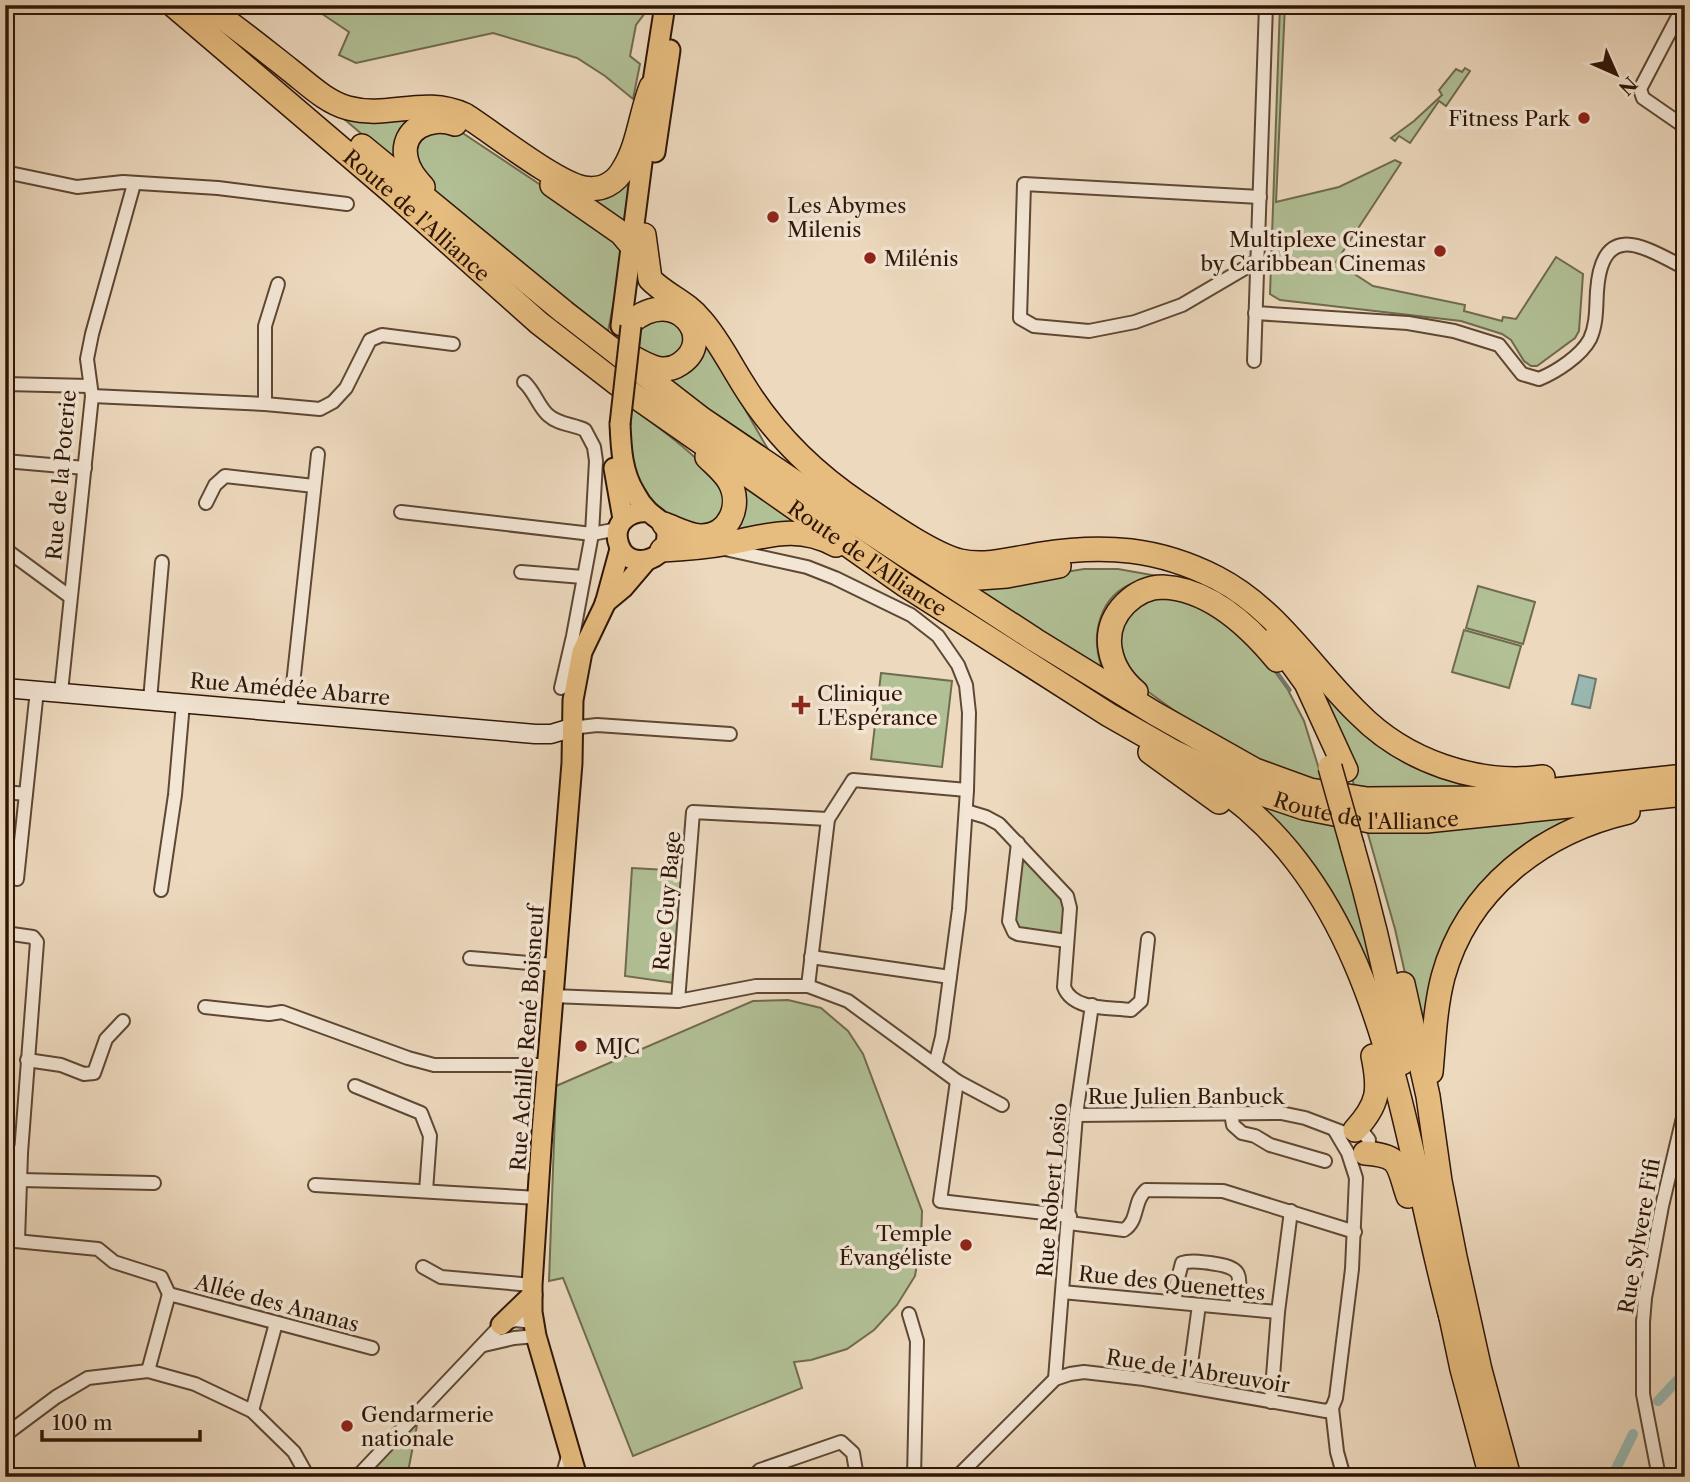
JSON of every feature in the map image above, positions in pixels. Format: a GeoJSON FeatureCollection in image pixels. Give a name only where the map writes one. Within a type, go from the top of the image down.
{"type":"FeatureCollection","features":[{"type":"Feature","properties":{"kind":"highway","name":"Route de l'Alliance"},"geometry":{"type":"LineString","coordinates":[[173,5],[361,165],[702,419],[1035,640],[1238,761],[1274,778],[1310,790],[1367,799],[1479,798],[1685,776]]}},
{"type":"Feature","properties":{"kind":"highway","name":"Route de l'Alliance"},"geometry":{"type":"LineString","coordinates":[[197,5],[463,243],[539,323],[615,382],[905,585],[1109,715],[1174,752],[1265,795],[1304,808],[1370,821],[1426,821],[1685,794]]}},
{"type":"Feature","properties":{"kind":"highway"},"geometry":{"type":"LineString","coordinates":[[204,5],[319,93],[345,108],[370,111],[429,106],[450,108],[465,114],[560,177],[584,188],[593,189],[612,184],[625,167],[651,87]]}},
{"type":"Feature","properties":{"kind":"highway"},"geometry":{"type":"LineString","coordinates":[[656,518],[697,536],[724,527],[734,511],[736,501],[729,482],[720,469],[523,317],[469,266],[463,243],[409,168],[405,157],[407,142],[415,129],[425,122],[441,120],[464,128],[621,233],[638,241],[650,279],[685,303],[699,317],[765,418],[787,445],[807,464],[859,503],[944,555],[961,561],[990,562],[1089,548],[1120,548],[1169,558],[1220,579],[1268,613],[1359,715],[1413,754],[1444,767],[1492,777],[1526,779],[1595,770],[1685,766]]}},
{"type":"Feature","properties":{"kind":"highway"},"geometry":{"type":"LineString","coordinates":[[586,330],[659,369],[676,366],[692,352],[695,345],[694,331],[683,316],[674,310],[648,310],[628,325]]}},
{"type":"Feature","properties":{"kind":"highway"},"geometry":{"type":"LineString","coordinates":[[654,555],[786,532],[800,532],[828,540],[905,585]]}},
{"type":"Feature","properties":{"kind":"highway"},"geometry":{"type":"LineString","coordinates":[[876,535],[945,568],[979,578],[1071,564],[1121,564],[1173,574],[1206,585],[1245,610],[1279,645],[1306,683],[1338,769],[1399,964],[1428,1096],[1440,1181],[1455,1257],[1480,1370],[1509,1477]]}},
{"type":"Feature","properties":{"kind":"highway"},"geometry":{"type":"LineString","coordinates":[[1154,713],[1117,673],[1108,645],[1109,631],[1120,610],[1141,592],[1160,587],[1179,590],[1210,601],[1254,632],[1294,683],[1338,769]]}},
{"type":"Feature","properties":{"kind":"highway"},"geometry":{"type":"LineString","coordinates":[[1292,639],[1325,705],[1338,769]]}},
{"type":"Feature","properties":{"kind":"highway"},"geometry":{"type":"LineString","coordinates":[[1109,715],[1152,753],[1226,807],[1284,863],[1319,914],[1345,962],[1363,1012],[1378,1080],[1375,1104],[1352,1146],[1384,1155],[1397,1163],[1434,1256]]}},
{"type":"Feature","properties":{"kind":"highway"},"geometry":{"type":"LineString","coordinates":[[1174,752],[1264,825],[1306,875],[1341,929],[1375,1011],[1403,1115],[1434,1256],[1451,1317]]}},
{"type":"Feature","properties":{"kind":"highway"},"geometry":{"type":"LineString","coordinates":[[1428,1096],[1437,1002],[1443,975],[1464,926],[1487,893],[1522,860],[1562,834],[1609,816],[1685,804]]}},
{"type":"Feature","properties":{"kind":"highway"},"geometry":{"type":"LineString","coordinates":[[1360,845],[1393,1008],[1419,1164],[1462,1368],[1491,1477]]}},
{"type":"Feature","properties":{"kind":"main road"},"geometry":{"type":"LineString","coordinates":[[615,423],[628,479],[638,498],[656,518],[667,537],[654,555],[631,559],[612,534],[610,445],[638,241],[651,87],[665,5]]}},
{"type":"Feature","properties":{"kind":"main road"},"geometry":{"type":"LineString","coordinates":[[638,241],[677,5]]}},
{"type":"Feature","properties":{"kind":"main road"},"geometry":{"type":"LineString","coordinates":[[612,534],[631,514],[656,518]]}},
{"type":"Feature","properties":{"kind":"main road","name":"Rue Achille René Boisneuf"},"geometry":{"type":"LineString","coordinates":[[577,1477],[535,1329],[532,1290],[554,965],[572,762],[573,700],[582,652],[604,604],[612,534]]}},
{"type":"Feature","properties":{"kind":"main road","name":"Rue Achille René Boisneuf"},"geometry":{"type":"LineString","coordinates":[[604,604],[654,555]]}},
{"type":"Feature","properties":{"kind":"main road"},"geometry":{"type":"LineString","coordinates":[[502,1325],[532,1290]]}},
{"type":"Feature","properties":{"kind":"street"},"geometry":{"type":"LineString","coordinates":[[1254,361],[1266,5]]}},
{"type":"Feature","properties":{"kind":"street"},"geometry":{"type":"LineString","coordinates":[[1684,5],[1640,89],[1643,98],[1685,127]]}},
{"type":"Feature","properties":{"kind":"street"},"geometry":{"type":"LineString","coordinates":[[5,172],[77,187],[123,182],[218,188],[347,204]]}},
{"type":"Feature","properties":{"kind":"street","name":"Rue de la Poterie"},"geometry":{"type":"LineString","coordinates":[[61,692],[68,637],[69,596],[85,468],[90,391],[87,359],[134,184]]}},
{"type":"Feature","properties":{"kind":"street"},"geometry":{"type":"LineString","coordinates":[[1257,261],[1182,305],[1135,322],[1089,331],[1034,326],[1020,317],[1024,184],[1260,197]]}},
{"type":"Feature","properties":{"kind":"street"},"geometry":{"type":"LineString","coordinates":[[1255,313],[1408,323],[1454,331],[1499,345],[1522,374],[1539,379],[1570,360],[1589,341],[1595,321],[1599,274],[1603,260],[1614,247],[1627,244],[1685,268]]}},
{"type":"Feature","properties":{"kind":"street"},"geometry":{"type":"LineString","coordinates":[[265,404],[265,326],[278,284]]}},
{"type":"Feature","properties":{"kind":"street"},"geometry":{"type":"LineString","coordinates":[[5,384],[320,409],[333,402],[346,388],[370,340],[382,335],[453,344]]}},
{"type":"Feature","properties":{"kind":"street"},"geometry":{"type":"LineString","coordinates":[[524,382],[546,413],[560,423],[581,428],[591,439],[612,534],[583,577],[561,688]]}},
{"type":"Feature","properties":{"kind":"street"},"geometry":{"type":"LineString","coordinates":[[290,712],[318,454]]}},
{"type":"Feature","properties":{"kind":"street"},"geometry":{"type":"LineString","coordinates":[[5,461],[85,468]]}},
{"type":"Feature","properties":{"kind":"street"},"geometry":{"type":"LineString","coordinates":[[206,503],[215,485],[225,477],[314,486]]}},
{"type":"Feature","properties":{"kind":"street"},"geometry":{"type":"LineString","coordinates":[[401,512],[612,534]]}},
{"type":"Feature","properties":{"kind":"street"},"geometry":{"type":"LineString","coordinates":[[711,546],[807,567],[835,578],[911,615],[939,636],[958,665],[966,685],[969,712],[966,811],[959,909],[942,1037],[935,1065]]}},
{"type":"Feature","properties":{"kind":"street"},"geometry":{"type":"LineString","coordinates":[[5,549],[69,596]]}},
{"type":"Feature","properties":{"kind":"street"},"geometry":{"type":"LineString","coordinates":[[150,700],[162,562]]}},
{"type":"Feature","properties":{"kind":"street"},"geometry":{"type":"LineString","coordinates":[[521,572],[583,577]]}},
{"type":"Feature","properties":{"kind":"street","name":"Rue Amédée Abarre"},"geometry":{"type":"LineString","coordinates":[[5,688],[535,734],[551,734],[571,728]]}},
{"type":"Feature","properties":{"kind":"street"},"geometry":{"type":"LineString","coordinates":[[17,879],[37,690]]}},
{"type":"Feature","properties":{"kind":"street"},"geometry":{"type":"LineString","coordinates":[[161,890],[183,703]]}},
{"type":"Feature","properties":{"kind":"street"},"geometry":{"type":"LineString","coordinates":[[571,728],[597,725],[730,734]]}},
{"type":"Feature","properties":{"kind":"street"},"geometry":{"type":"LineString","coordinates":[[808,986],[828,819],[853,780],[967,790]]}},
{"type":"Feature","properties":{"kind":"street"},"geometry":{"type":"LineString","coordinates":[[5,792],[26,794]]}},
{"type":"Feature","properties":{"kind":"street"},"geometry":{"type":"LineString","coordinates":[[966,811],[999,824],[1067,896],[1070,908],[1065,992],[1075,1003],[1131,1010],[1138,1006],[1141,1001],[1148,939]]}},
{"type":"Feature","properties":{"kind":"street","name":"Rue Guy Bage"},"geometry":{"type":"LineString","coordinates":[[678,1001],[693,812],[828,819]]}},
{"type":"Feature","properties":{"kind":"street"},"geometry":{"type":"LineString","coordinates":[[1018,843],[1010,927],[1018,934],[1067,941]]}},
{"type":"Feature","properties":{"kind":"street"},"geometry":{"type":"LineString","coordinates":[[5,933],[33,937],[37,942],[20,1180],[12,1240],[98,1250],[114,1262],[161,1277],[169,1294]]}},
{"type":"Feature","properties":{"kind":"street"},"geometry":{"type":"LineString","coordinates":[[811,957],[950,977]]}},
{"type":"Feature","properties":{"kind":"street"},"geometry":{"type":"LineString","coordinates":[[470,958],[554,965]]}},
{"type":"Feature","properties":{"kind":"street"},"geometry":{"type":"LineString","coordinates":[[552,996],[678,1001],[756,986],[808,986],[848,1001],[957,1082],[1002,1105]]}},
{"type":"Feature","properties":{"kind":"street","name":"Rue Robert Losio"},"geometry":{"type":"LineString","coordinates":[[1055,1379],[1076,1115],[1092,1005]]}},
{"type":"Feature","properties":{"kind":"street"},"geometry":{"type":"LineString","coordinates":[[205,1007],[269,1014],[282,1012],[434,1065],[548,1065]]}},
{"type":"Feature","properties":{"kind":"street"},"geometry":{"type":"LineString","coordinates":[[27,1060],[61,1065],[84,1074],[94,1073],[107,1039],[123,1021]]}},
{"type":"Feature","properties":{"kind":"street"},"geometry":{"type":"LineString","coordinates":[[957,1082],[940,1201],[1124,1230],[1131,1223],[1139,1196],[1146,1190],[1223,1191],[1355,1232]]}},
{"type":"Feature","properties":{"kind":"street"},"geometry":{"type":"LineString","coordinates":[[355,1086],[421,1113],[429,1136],[426,1191]]}},
{"type":"Feature","properties":{"kind":"street","name":"Rue Sylvere Fifi"},"geometry":{"type":"LineString","coordinates":[[1659,1477],[1646,1416],[1642,1372],[1645,1298],[1662,1206],[1685,1109]]}},
{"type":"Feature","properties":{"kind":"street"},"geometry":{"type":"LineString","coordinates":[[1231,1113],[1233,1125],[1242,1133],[1255,1136],[1270,1145],[1325,1161]]}},
{"type":"Feature","properties":{"kind":"street","name":"Rue Julien Banbuck"},"geometry":{"type":"LineString","coordinates":[[1076,1115],[1293,1115],[1352,1146]]}},
{"type":"Feature","properties":{"kind":"street"},"geometry":{"type":"LineString","coordinates":[[1344,1477],[1337,1451],[1332,1408],[1336,1398],[1355,1232],[1352,1146]]}},
{"type":"Feature","properties":{"kind":"street"},"geometry":{"type":"LineString","coordinates":[[5,1150],[21,1153]]}},
{"type":"Feature","properties":{"kind":"street"},"geometry":{"type":"LineString","coordinates":[[20,1180],[154,1183]]}},
{"type":"Feature","properties":{"kind":"street"},"geometry":{"type":"LineString","coordinates":[[315,1185],[538,1198]]}},
{"type":"Feature","properties":{"kind":"street"},"geometry":{"type":"LineString","coordinates":[[1271,1402],[1278,1312],[1291,1211]]}},
{"type":"Feature","properties":{"kind":"street"},"geometry":{"type":"LineString","coordinates":[[1175,1302],[1182,1263],[1200,1262],[1226,1265],[1238,1272],[1240,1281],[1236,1308]]}},
{"type":"Feature","properties":{"kind":"street"},"geometry":{"type":"LineString","coordinates":[[424,1267],[441,1277],[532,1290]]}},
{"type":"Feature","properties":{"kind":"street","name":"Rue des Quenettes"},"geometry":{"type":"LineString","coordinates":[[1062,1292],[1278,1312]]}},
{"type":"Feature","properties":{"kind":"street","name":"Allée des Ananas"},"geometry":{"type":"LineString","coordinates":[[148,1371],[169,1294],[372,1348]]}},
{"type":"Feature","properties":{"kind":"street"},"geometry":{"type":"LineString","coordinates":[[1188,1386],[1199,1305]]}},
{"type":"Feature","properties":{"kind":"street"},"geometry":{"type":"LineString","coordinates":[[909,1314],[917,1341],[915,1477]]}},
{"type":"Feature","properties":{"kind":"street"},"geometry":{"type":"LineString","coordinates":[[357,1477],[502,1325],[515,1320],[535,1329]]}},
{"type":"Feature","properties":{"kind":"street"},"geometry":{"type":"LineString","coordinates":[[252,1411],[276,1323]]}},
{"type":"Feature","properties":{"kind":"street"},"geometry":{"type":"LineString","coordinates":[[484,1345],[535,1329]]}},
{"type":"Feature","properties":{"kind":"street"},"geometry":{"type":"LineString","coordinates":[[7,1432],[88,1378],[148,1371],[195,1384],[252,1411],[294,1452],[308,1477]]}},
{"type":"Feature","properties":{"kind":"street","name":"Rue de l'Abreuvoir"},"geometry":{"type":"LineString","coordinates":[[1055,1379],[1084,1372],[1188,1386],[1326,1411],[1332,1408]]}},
{"type":"Feature","properties":{"kind":"street"},"geometry":{"type":"LineString","coordinates":[[957,1477],[966,1472],[1055,1379]]}},
{"type":"Feature","properties":{"kind":"street"},"geometry":{"type":"LineString","coordinates":[[753,1477],[760,1470],[841,1442],[853,1453],[857,1477]]}},
{"type":"Feature","properties":{"kind":"street"},"geometry":{"type":"LineString","coordinates":[[562,1477],[569,1451]]}},
{"type":"Feature","properties":{"kind":"street"},"geometry":{"type":"LineString","coordinates":[[5,1465],[8,1477]]}},
{"type":"Feature","properties":{"kind":"green space"},"geometry":{"type":"Polygon","coordinates":[[[309,5],[651,5],[636,25],[630,56],[640,64],[633,99],[577,58],[493,33],[356,63],[339,55],[349,32],[309,5]]]}},
{"type":"Feature","properties":{"kind":"green space"},"geometry":{"type":"Polygon","coordinates":[[[1280,5],[1285,5],[1276,202],[1339,187],[1395,160],[1401,163],[1336,262],[1373,286],[1465,305],[1464,311],[1502,321],[1503,317],[1516,319],[1556,257],[1583,274],[1579,331],[1575,338],[1537,366],[1531,366],[1524,361],[1511,340],[1502,334],[1461,321],[1280,300],[1270,294],[1280,5]]]}},
{"type":"Feature","properties":{"kind":"green space"},"geometry":{"type":"Polygon","coordinates":[[[1465,68],[1470,71],[1446,106],[1439,101],[1410,143],[1399,136],[1395,141],[1391,138],[1442,95],[1439,90],[1456,69],[1462,72],[1465,68]]]}},
{"type":"Feature","properties":{"kind":"green space"},"geometry":{"type":"Polygon","coordinates":[[[428,110],[397,161],[393,161],[336,112],[428,110]]]}},
{"type":"Feature","properties":{"kind":"green space"},"geometry":{"type":"Polygon","coordinates":[[[458,130],[607,229],[624,247],[608,332],[420,179],[411,142],[418,132],[458,130]]]}},
{"type":"Feature","properties":{"kind":"green space"},"geometry":{"type":"Polygon","coordinates":[[[631,170],[623,230],[582,197],[631,170]]]}},
{"type":"Feature","properties":{"kind":"green space"},"geometry":{"type":"Polygon","coordinates":[[[640,318],[678,322],[686,342],[667,364],[634,350],[640,318]]]}},
{"type":"Feature","properties":{"kind":"green space"},"geometry":{"type":"Polygon","coordinates":[[[701,336],[727,378],[768,449],[657,374],[701,336]]]}},
{"type":"Feature","properties":{"kind":"green space"},"geometry":{"type":"Polygon","coordinates":[[[627,404],[685,449],[722,490],[728,505],[712,528],[679,526],[634,489],[627,404]]]}},
{"type":"Feature","properties":{"kind":"green space"},"geometry":{"type":"Polygon","coordinates":[[[725,467],[810,529],[725,535],[725,467]]]}},
{"type":"Feature","properties":{"kind":"green space"},"geometry":{"type":"Polygon","coordinates":[[[1084,569],[1118,569],[1163,577],[1139,581],[1123,588],[1106,606],[1097,642],[1102,668],[954,579],[991,584],[1084,569]]]}},
{"type":"Feature","properties":{"kind":"green space"},"geometry":{"type":"Polygon","coordinates":[[[1478,586],[1535,602],[1523,644],[1466,628],[1478,586]]]}},
{"type":"Feature","properties":{"kind":"green space"},"geometry":{"type":"Polygon","coordinates":[[[1149,594],[1194,602],[1257,647],[1288,690],[1304,721],[1324,785],[1247,757],[1125,675],[1112,635],[1149,594]]]}},
{"type":"Feature","properties":{"kind":"green space"},"geometry":{"type":"Polygon","coordinates":[[[1464,630],[1521,646],[1509,688],[1452,672],[1464,630]]]}},
{"type":"Feature","properties":{"kind":"green space"},"geometry":{"type":"Polygon","coordinates":[[[881,673],[952,681],[942,767],[871,759],[881,673]]]}},
{"type":"Feature","properties":{"kind":"green space"},"geometry":{"type":"Polygon","coordinates":[[[1323,689],[1363,734],[1399,759],[1424,768],[1502,787],[1356,791],[1323,689]]]}},
{"type":"Feature","properties":{"kind":"green space"},"geometry":{"type":"Polygon","coordinates":[[[1244,796],[1337,819],[1383,995],[1373,995],[1244,796]]]}},
{"type":"Feature","properties":{"kind":"green space"},"geometry":{"type":"Polygon","coordinates":[[[1577,816],[1533,838],[1510,856],[1476,890],[1421,1044],[1395,929],[1366,827],[1577,816]]]}},
{"type":"Feature","properties":{"kind":"green space"},"geometry":{"type":"Polygon","coordinates":[[[1023,862],[1027,862],[1065,900],[1063,931],[1058,935],[1019,930],[1013,925],[1018,869],[1023,862]]]}},
{"type":"Feature","properties":{"kind":"green space"},"geometry":{"type":"Polygon","coordinates":[[[632,868],[683,871],[675,983],[625,976],[632,868]]]}},
{"type":"Feature","properties":{"kind":"green space"},"geometry":{"type":"Polygon","coordinates":[[[788,1000],[821,1008],[848,1031],[863,1054],[922,1211],[921,1240],[915,1276],[897,1305],[874,1330],[847,1349],[811,1360],[794,1362],[802,1388],[633,1456],[563,1278],[549,1281],[556,1086],[753,1001],[788,1000]]]}},
{"type":"Feature","properties":{"kind":"green space"},"geometry":{"type":"Polygon","coordinates":[[[418,1420],[407,1477],[365,1477],[418,1420]]]}},
{"type":"Feature","properties":{"kind":"water"},"geometry":{"type":"Polygon","coordinates":[[[1579,675],[1596,679],[1590,708],[1572,704],[1579,675]]]}},
{"type":"Feature","properties":{"kind":"waterway"},"geometry":{"type":"LineString","coordinates":[[1275,669],[1290,690]]}},
{"type":"Feature","properties":{"kind":"waterway"},"geometry":{"type":"LineString","coordinates":[[1658,1401],[1685,1372]]}},
{"type":"Feature","properties":{"kind":"waterway"},"geometry":{"type":"LineString","coordinates":[[1612,1477],[1633,1434]]}},
{"type":"Feature","properties":{"kind":"place","name":"Fitness Park"},"geometry":{"type":"Point","coordinates":[1584,118]}},
{"type":"Feature","properties":{"kind":"place","name":"Les Abymes Milenis"},"geometry":{"type":"Point","coordinates":[773,217]}},
{"type":"Feature","properties":{"kind":"place","name":"Multiplexe Cinestar by Caribbean Cinemas"},"geometry":{"type":"Point","coordinates":[1440,251]}},
{"type":"Feature","properties":{"kind":"place","name":"Milénis"},"geometry":{"type":"Point","coordinates":[870,258]}},
{"type":"Feature","properties":{"kind":"place","name":"Clinique L'Espérance"},"geometry":{"type":"Point","coordinates":[801,705]}},
{"type":"Feature","properties":{"kind":"place","name":"MJC"},"geometry":{"type":"Point","coordinates":[581,1046]}},
{"type":"Feature","properties":{"kind":"place","name":"Temple Évangéliste"},"geometry":{"type":"Point","coordinates":[966,1245]}},
{"type":"Feature","properties":{"kind":"place","name":"Gendarmerie nationale"},"geometry":{"type":"Point","coordinates":[347,1426]}}]}
